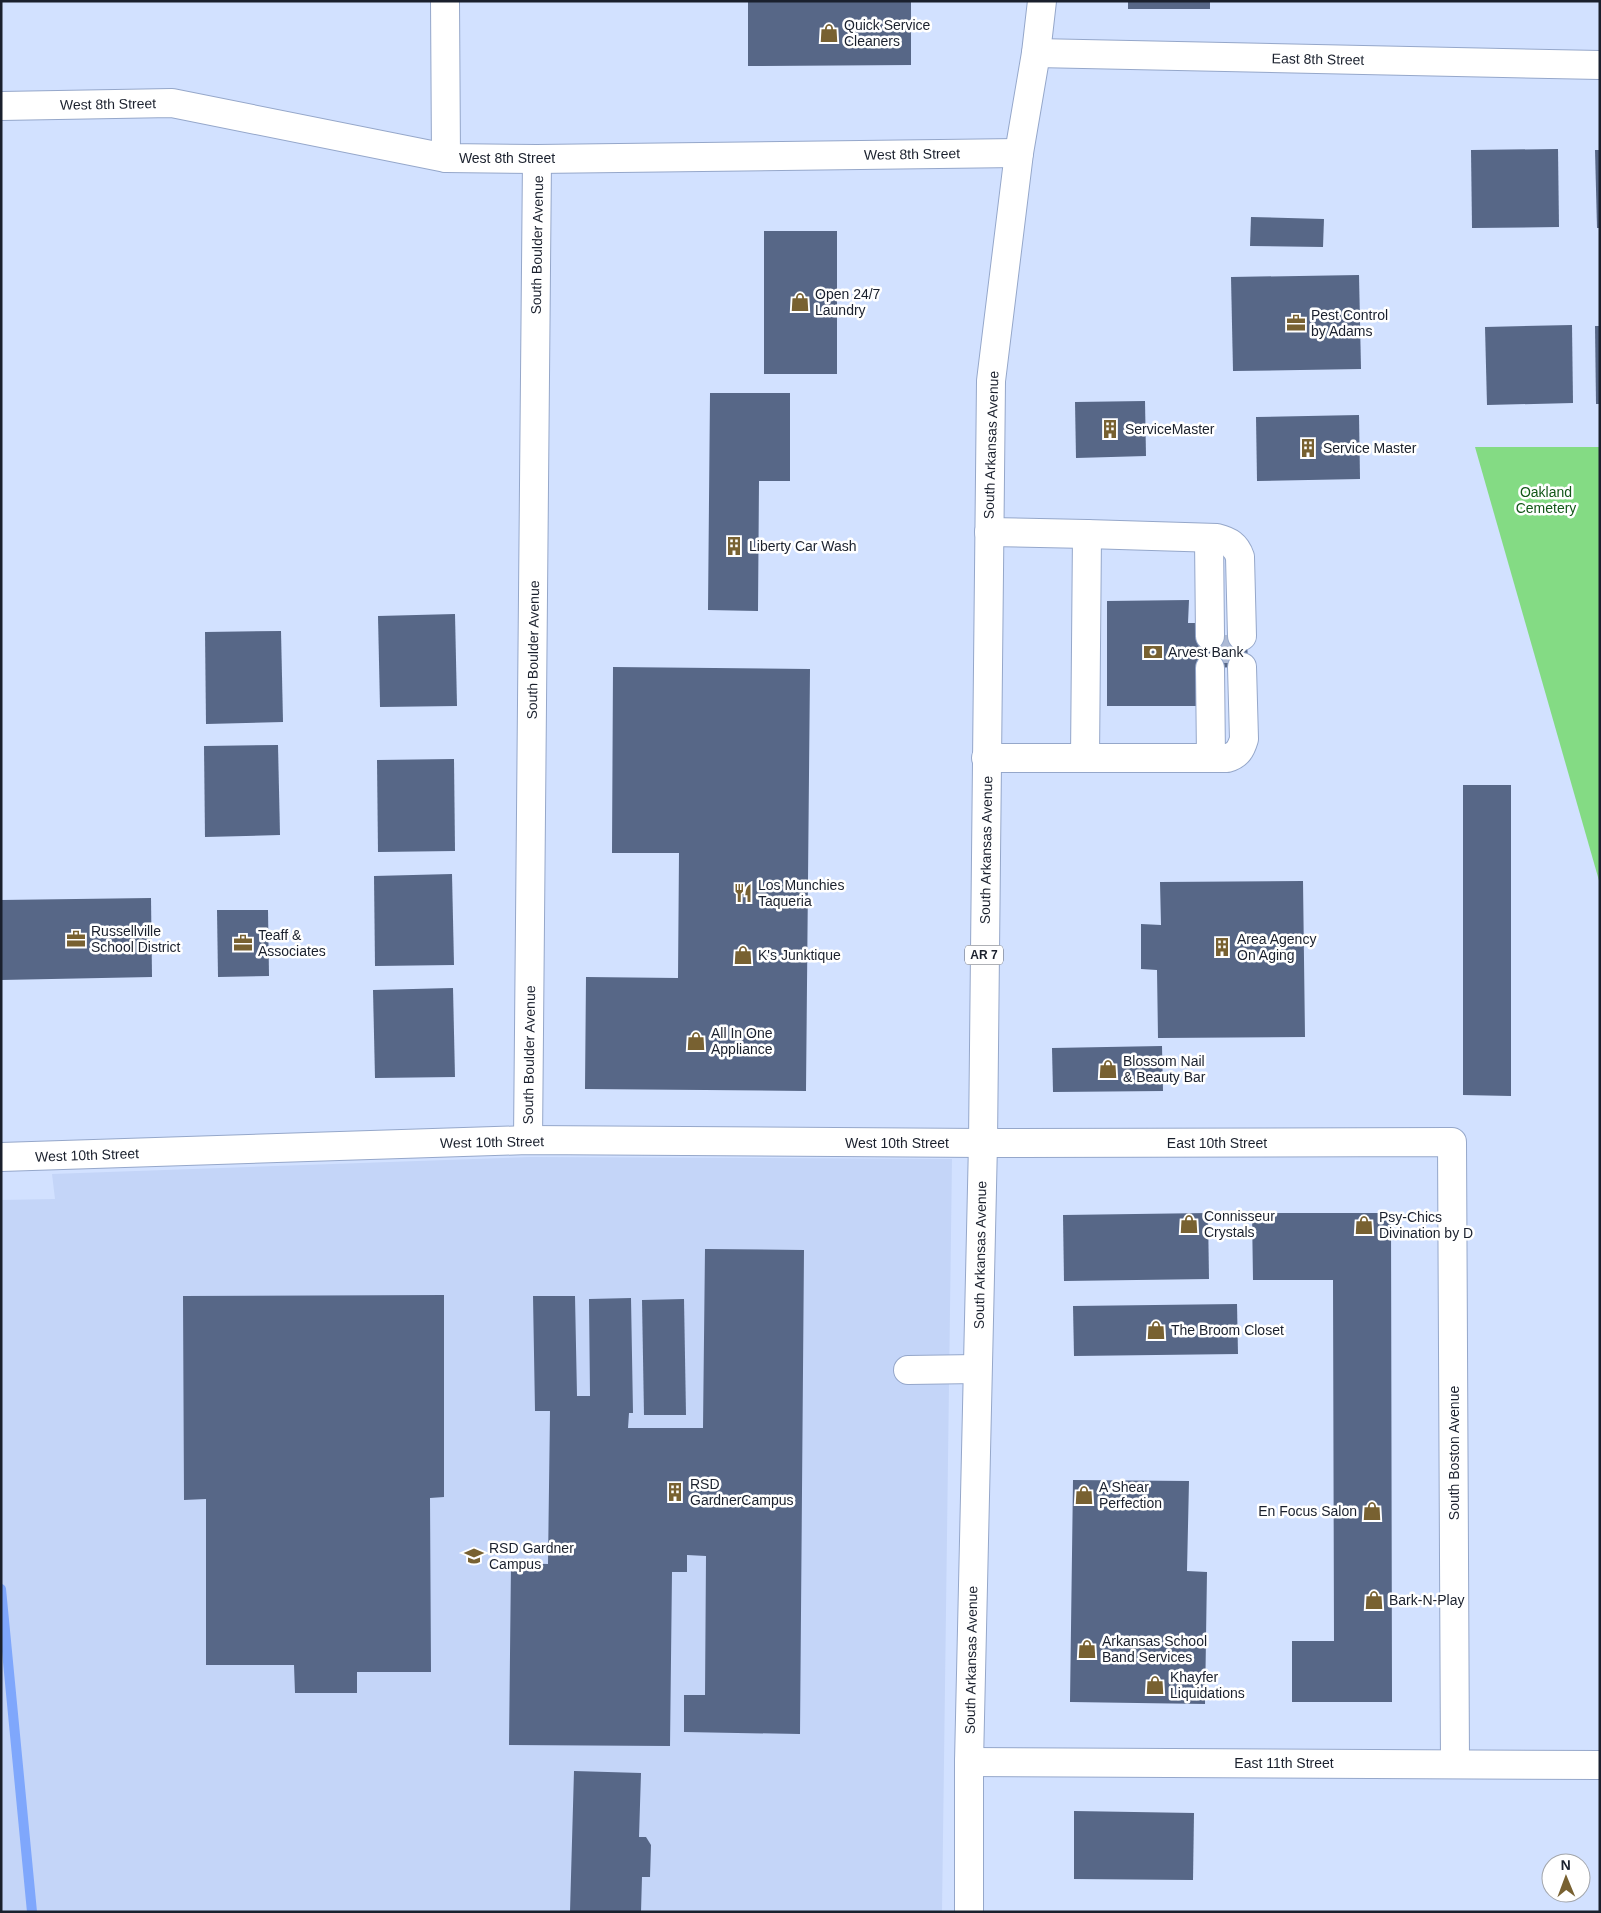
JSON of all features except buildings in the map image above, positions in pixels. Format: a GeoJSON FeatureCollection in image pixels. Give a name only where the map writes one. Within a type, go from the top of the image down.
{"type":"FeatureCollection","features":[{"type":"Feature","properties":{"kind":"main road"},"geometry":{"type":"LineString","coordinates":[[446,1],[446,158]]}},
{"type":"Feature","properties":{"kind":"main road","name":"South Arkansas Avenue"},"geometry":{"type":"LineString","coordinates":[[970,1912],[969,1762],[982,1143],[991,381],[1018,152],[1036,53],[1042,1]]}},
{"type":"Feature","properties":{"kind":"main road","name":"East 8th Street"},"geometry":{"type":"LineString","coordinates":[[1036,53],[1600,65]]}},
{"type":"Feature","properties":{"kind":"main road","name":"West 8th Street"},"geometry":{"type":"LineString","coordinates":[[1,106],[172,104],[446,158],[537,159],[1018,152]]}},
{"type":"Feature","properties":{"kind":"main road","name":"South Boulder Avenue"},"geometry":{"type":"LineString","coordinates":[[528,1140],[537,159]]}},
{"type":"Feature","properties":{"kind":"main road"},"geometry":{"type":"LineString","coordinates":[[988,532],[1217,539],[1237,549],[1240,556],[1226,635]]}},
{"type":"Feature","properties":{"kind":"main road"},"geometry":{"type":"LineString","coordinates":[[1085,758],[1087,534]]}},
{"type":"Feature","properties":{"kind":"main road"},"geometry":{"type":"LineString","coordinates":[[986,758],[1219,758],[1226,667]]}},
{"type":"Feature","properties":{"kind":"main road","name":"West 10th Street"},"geometry":{"type":"LineString","coordinates":[[1,1158],[528,1140],[982,1143]]}},
{"type":"Feature","properties":{"kind":"main road","name":"East 10th Street"},"geometry":{"type":"LineString","coordinates":[[982,1143],[1452,1142]]}},
{"type":"Feature","properties":{"kind":"main road","name":"South Boston Avenue"},"geometry":{"type":"LineString","coordinates":[[1452,1142],[1455,1764]]}},
{"type":"Feature","properties":{"kind":"main road"},"geometry":{"type":"LineString","coordinates":[[908,1370],[977,1370]]}},
{"type":"Feature","properties":{"kind":"main road","name":"East 11th Street"},"geometry":{"type":"LineString","coordinates":[[969,1762],[1600,1765]]}},
{"type":"Feature","properties":{"kind":"shaded area","name":"RSD Gardner Campus"},"geometry":{"type":"Polygon","coordinates":[[[530,1157],[952,1159],[942,1912],[1,1912],[1,1200],[55,1199],[52,1174],[530,1157]]]}},
{"type":"Feature","properties":{"kind":"green space","name":"Oakland Cemetery"},"geometry":{"type":"Polygon","coordinates":[[[1475,447],[1600,447],[1600,884],[1475,447]]]}},
{"type":"Feature","properties":{"kind":"waterway"},"geometry":{"type":"LineString","coordinates":[[1,1589],[32,1912]]}},
{"type":"Feature","properties":{"kind":"tunnel"},"geometry":{"type":"LineString","coordinates":[[1226,635],[1226,667]]}},
{"type":"Feature","properties":{"kind":"place","name":"Quick Service Cleaners"},"geometry":{"type":"Point","coordinates":[829,33]}},
{"type":"Feature","properties":{"kind":"place","name":"Open 24/7 Laundry"},"geometry":{"type":"Point","coordinates":[800,302]}},
{"type":"Feature","properties":{"kind":"place","name":"Pest Control by Adams"},"geometry":{"type":"Point","coordinates":[1296,323]}},
{"type":"Feature","properties":{"kind":"place","name":"ServiceMaster"},"geometry":{"type":"Point","coordinates":[1110,429]}},
{"type":"Feature","properties":{"kind":"place","name":"Service Master"},"geometry":{"type":"Point","coordinates":[1308,448]}},
{"type":"Feature","properties":{"kind":"place","name":"Liberty Car Wash"},"geometry":{"type":"Point","coordinates":[734,546]}},
{"type":"Feature","properties":{"kind":"place","name":"Arvest Bank"},"geometry":{"type":"Point","coordinates":[1153,652]}},
{"type":"Feature","properties":{"kind":"place","name":"Los Munchies Taqueria"},"geometry":{"type":"Point","coordinates":[743,893]}},
{"type":"Feature","properties":{"kind":"place","name":"Russellville School District"},"geometry":{"type":"Point","coordinates":[76,939]}},
{"type":"Feature","properties":{"kind":"place","name":"Teaff & Associates"},"geometry":{"type":"Point","coordinates":[243,943]}},
{"type":"Feature","properties":{"kind":"place","name":"Area Agency On Aging"},"geometry":{"type":"Point","coordinates":[1222,947]}},
{"type":"Feature","properties":{"kind":"place","name":"K's Junktique"},"geometry":{"type":"Point","coordinates":[743,955]}},
{"type":"Feature","properties":{"kind":"place","name":"All In One Appliance"},"geometry":{"type":"Point","coordinates":[696,1041]}},
{"type":"Feature","properties":{"kind":"place","name":"Blossom Nail & Beauty Bar"},"geometry":{"type":"Point","coordinates":[1108,1069]}},
{"type":"Feature","properties":{"kind":"place","name":"Connisseur Crystals"},"geometry":{"type":"Point","coordinates":[1189,1224]}},
{"type":"Feature","properties":{"kind":"place","name":"Psy-Chics Divination by D"},"geometry":{"type":"Point","coordinates":[1364,1225]}},
{"type":"Feature","properties":{"kind":"place","name":"The Broom Closet"},"geometry":{"type":"Point","coordinates":[1156,1330]}},
{"type":"Feature","properties":{"kind":"place","name":"RSD GardnerCampus"},"geometry":{"type":"Point","coordinates":[675,1492]}},
{"type":"Feature","properties":{"kind":"place","name":"A Shear Perfection"},"geometry":{"type":"Point","coordinates":[1084,1495]}},
{"type":"Feature","properties":{"kind":"place","name":"En Focus Salon"},"geometry":{"type":"Point","coordinates":[1372,1511]}},
{"type":"Feature","properties":{"kind":"place","name":"RSD Gardner Campus"},"geometry":{"type":"Point","coordinates":[474,1556]}},
{"type":"Feature","properties":{"kind":"place","name":"Bark-N-Play"},"geometry":{"type":"Point","coordinates":[1374,1600]}},
{"type":"Feature","properties":{"kind":"place","name":"Arkansas School Band Services"},"geometry":{"type":"Point","coordinates":[1087,1649]}},
{"type":"Feature","properties":{"kind":"place","name":"Khayfer Liquidations"},"geometry":{"type":"Point","coordinates":[1155,1685]}}]}
